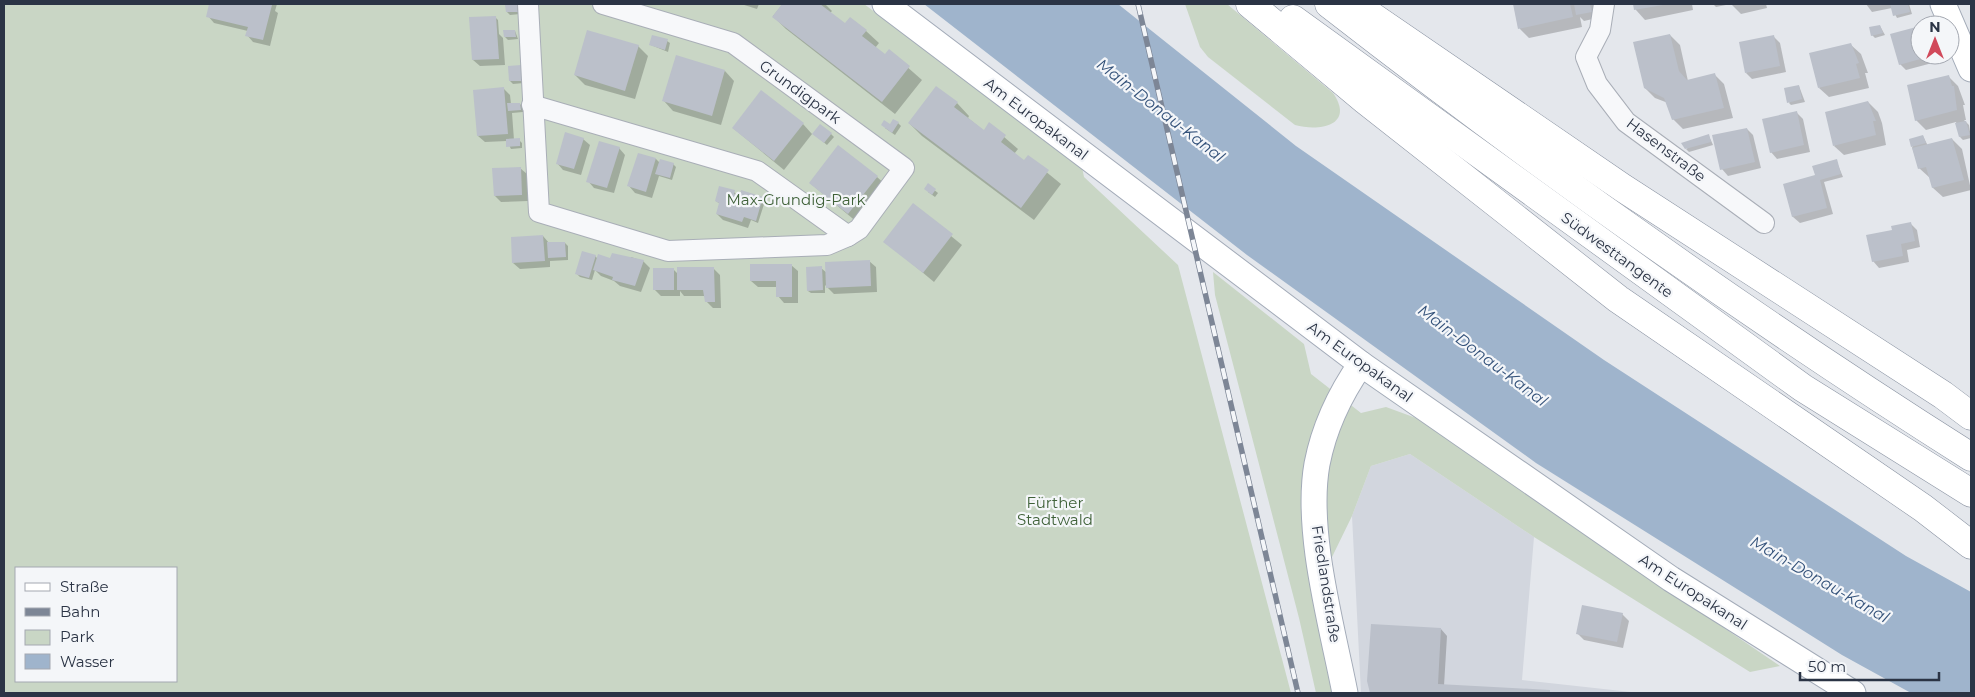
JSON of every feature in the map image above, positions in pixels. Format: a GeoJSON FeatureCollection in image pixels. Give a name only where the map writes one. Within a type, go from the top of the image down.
{"type":"FeatureCollection","features":[{"type":"Feature","properties":{"kind":"highway"},"geometry":{"type":"LineString","coordinates":[[1250,4],[1365,100],[1618,298],[1919,505],[1971,545]]}},
{"type":"Feature","properties":{"kind":"highway","name":"Südwesttangente"},"geometry":{"type":"LineString","coordinates":[[1272,4],[1803,388],[1971,493]]}},
{"type":"Feature","properties":{"kind":"highway","name":"Südwesttangente"},"geometry":{"type":"LineString","coordinates":[[1329,4],[1456,103],[1657,248],[1971,458]]}},
{"type":"Feature","properties":{"kind":"highway"},"geometry":{"type":"LineString","coordinates":[[1354,4],[1372,14],[1623,188],[1943,395],[1971,416]]}},
{"type":"Feature","properties":{"kind":"highway"},"geometry":{"type":"LineString","coordinates":[[1943,395],[1971,401]]}},
{"type":"Feature","properties":{"kind":"highway"},"geometry":{"type":"LineString","coordinates":[[1919,505],[1971,529]]}},
{"type":"Feature","properties":{"kind":"main road","name":"Am Europakanal"},"geometry":{"type":"LineString","coordinates":[[885,4],[1361,364],[1671,579],[1853,693]]}},
{"type":"Feature","properties":{"kind":"main road"},"geometry":{"type":"LineString","coordinates":[[1943,4],[1971,69]]}},
{"type":"Feature","properties":{"kind":"main road","name":"Friedlandstraße"},"geometry":{"type":"LineString","coordinates":[[1346,693],[1317,548],[1314,506],[1317,465],[1333,414],[1345,388],[1361,364]]}},
{"type":"Feature","properties":{"kind":"street","name":"Grundigpark"},"geometry":{"type":"LineString","coordinates":[[528,4],[539,212],[668,251],[827,245],[860,229],[904,168],[733,44],[603,4]]}},
{"type":"Feature","properties":{"kind":"street","name":"Hasenstraße"},"geometry":{"type":"LineString","coordinates":[[1604,4],[1600,30],[1586,57],[1597,84],[1626,122],[1764,223]]}},
{"type":"Feature","properties":{"kind":"street"},"geometry":{"type":"LineString","coordinates":[[532,105],[757,171],[848,236]]}},
{"type":"Feature","properties":{"kind":"shaded area"},"geometry":{"type":"Polygon","coordinates":[[[1410,454],[1534,537],[1522,680],[1640,693],[1361,693],[1352,516],[1371,466],[1410,454]]]}},
{"type":"Feature","properties":{"kind":"green space","name":"Fürther Stadtwald"},"geometry":{"type":"Polygon","coordinates":[[[4,4],[864,4],[1082,167],[1084,177],[1178,265],[1291,693],[4,693],[4,4]]]}},
{"type":"Feature","properties":{"kind":"green space"},"geometry":{"type":"Polygon","coordinates":[[[1185,4],[1227,4],[1333,93],[1339,104],[1340,112],[1337,119],[1332,124],[1324,126],[1305,127],[1295,125],[1208,57],[1200,47],[1185,4]]]}},
{"type":"Feature","properties":{"kind":"green space"},"geometry":{"type":"Polygon","coordinates":[[[1213,272],[1304,344],[1311,374],[1361,413],[1386,407],[1416,418],[1780,666],[1750,672],[1534,537],[1410,454],[1371,466],[1352,516],[1314,594],[1333,693],[1316,693],[1299,618],[1215,295],[1213,272]]]}},
{"type":"Feature","properties":{"kind":"water","name":"Main-Donau-Kanal"},"geometry":{"type":"Polygon","coordinates":[[[924,4],[1118,4],[1296,146],[1604,360],[1906,556],[1971,592],[1971,693],[1911,693],[1842,655],[1536,463],[1247,255],[924,4]]]}},
{"type":"Feature","properties":{"kind":"building"},"geometry":{"type":"Polygon","coordinates":[[[209,4],[272,5],[263,40],[245,36],[248,27],[206,17],[209,4]]]}},
{"type":"Feature","properties":{"kind":"building"},"geometry":{"type":"Polygon","coordinates":[[[782,4],[820,4],[845,23],[850,17],[867,30],[862,36],[885,54],[889,49],[910,66],[882,102],[772,17],[782,4]]]}},
{"type":"Feature","properties":{"kind":"building"},"geometry":{"type":"Polygon","coordinates":[[[1513,4],[1570,4],[1573,17],[1518,29],[1513,4]]]}},
{"type":"Feature","properties":{"kind":"building"},"geometry":{"type":"Polygon","coordinates":[[[1574,4],[1590,4],[1592,12],[1576,15],[1574,4]]]}},
{"type":"Feature","properties":{"kind":"building"},"geometry":{"type":"Polygon","coordinates":[[[1633,4],[1663,4],[1663,5],[1634,10],[1633,4]]]}},
{"type":"Feature","properties":{"kind":"building"},"geometry":{"type":"Polygon","coordinates":[[[1890,4],[1908,4],[1910,12],[1893,16],[1890,4]]]}},
{"type":"Feature","properties":{"kind":"building"},"geometry":{"type":"Polygon","coordinates":[[[505,5],[517,5],[518,12],[506,12],[505,5]]]}},
{"type":"Feature","properties":{"kind":"building"},"geometry":{"type":"Polygon","coordinates":[[[496,16],[499,59],[472,60],[469,17],[496,16]]]}},
{"type":"Feature","properties":{"kind":"building"},"geometry":{"type":"Polygon","coordinates":[[[1880,25],[1883,33],[1871,36],[1869,27],[1880,25]]]}},
{"type":"Feature","properties":{"kind":"building"},"geometry":{"type":"Polygon","coordinates":[[[1910,29],[1910,62],[1899,65],[1890,34],[1910,29]]]}},
{"type":"Feature","properties":{"kind":"building"},"geometry":{"type":"Polygon","coordinates":[[[503,30],[515,30],[516,37],[504,37],[503,30]]]}},
{"type":"Feature","properties":{"kind":"building"},"geometry":{"type":"Polygon","coordinates":[[[587,30],[639,45],[625,91],[574,75],[587,30]]]}},
{"type":"Feature","properties":{"kind":"building"},"geometry":{"type":"Polygon","coordinates":[[[1670,34],[1679,71],[1687,80],[1715,73],[1724,108],[1672,120],[1664,98],[1644,88],[1633,42],[1670,34]]]}},
{"type":"Feature","properties":{"kind":"building"},"geometry":{"type":"Polygon","coordinates":[[[652,35],[668,39],[665,50],[649,45],[652,35]]]}},
{"type":"Feature","properties":{"kind":"building"},"geometry":{"type":"Polygon","coordinates":[[[1774,35],[1780,66],[1745,73],[1739,42],[1774,35]]]}},
{"type":"Feature","properties":{"kind":"building"},"geometry":{"type":"Polygon","coordinates":[[[1851,43],[1859,63],[1856,64],[1860,78],[1818,88],[1809,53],[1851,43]]]}},
{"type":"Feature","properties":{"kind":"building"},"geometry":{"type":"Polygon","coordinates":[[[676,55],[725,70],[712,116],[662,101],[676,55]]]}},
{"type":"Feature","properties":{"kind":"building"},"geometry":{"type":"Polygon","coordinates":[[[521,65],[522,81],[509,81],[508,66],[521,65]]]}},
{"type":"Feature","properties":{"kind":"building"},"geometry":{"type":"Polygon","coordinates":[[[1949,75],[1952,86],[1954,86],[1957,110],[1915,121],[1907,85],[1949,75]]]}},
{"type":"Feature","properties":{"kind":"building"},"geometry":{"type":"Polygon","coordinates":[[[1799,85],[1802,99],[1787,103],[1784,88],[1799,85]]]}},
{"type":"Feature","properties":{"kind":"building"},"geometry":{"type":"Polygon","coordinates":[[[936,86],[958,102],[954,107],[984,130],[989,122],[1006,135],[1001,142],[1024,160],[1028,155],[1049,170],[1021,208],[908,123],[936,86]]]}},
{"type":"Feature","properties":{"kind":"building"},"geometry":{"type":"Polygon","coordinates":[[[504,87],[508,134],[477,136],[473,90],[504,87]]]}},
{"type":"Feature","properties":{"kind":"building"},"geometry":{"type":"Polygon","coordinates":[[[761,90],[804,123],[774,161],[732,128],[761,90]]]}},
{"type":"Feature","properties":{"kind":"building"},"geometry":{"type":"Polygon","coordinates":[[[1868,101],[1876,121],[1873,121],[1876,135],[1833,146],[1825,112],[1868,101]]]}},
{"type":"Feature","properties":{"kind":"building"},"geometry":{"type":"Polygon","coordinates":[[[507,103],[520,103],[521,110],[508,111],[507,103]]]}},
{"type":"Feature","properties":{"kind":"building"},"geometry":{"type":"Polygon","coordinates":[[[1797,111],[1804,145],[1770,153],[1762,119],[1797,111]]]}},
{"type":"Feature","properties":{"kind":"building"},"geometry":{"type":"Polygon","coordinates":[[[893,119],[899,122],[892,133],[881,125],[884,120],[890,124],[893,119]]]}},
{"type":"Feature","properties":{"kind":"building"},"geometry":{"type":"Polygon","coordinates":[[[1966,121],[1970,135],[1959,137],[1955,123],[1966,121]]]}},
{"type":"Feature","properties":{"kind":"building"},"geometry":{"type":"Polygon","coordinates":[[[820,124],[832,133],[824,143],[812,134],[820,124]]]}},
{"type":"Feature","properties":{"kind":"building"},"geometry":{"type":"Polygon","coordinates":[[[1747,128],[1755,162],[1720,170],[1712,135],[1747,128]]]}},
{"type":"Feature","properties":{"kind":"building"},"geometry":{"type":"Polygon","coordinates":[[[565,132],[584,138],[574,169],[556,164],[565,132]]]}},
{"type":"Feature","properties":{"kind":"building"},"geometry":{"type":"Polygon","coordinates":[[[1709,134],[1711,142],[1685,149],[1681,143],[1709,134]]]}},
{"type":"Feature","properties":{"kind":"building"},"geometry":{"type":"Polygon","coordinates":[[[1923,135],[1926,143],[1911,147],[1909,139],[1923,135]]]}},
{"type":"Feature","properties":{"kind":"building"},"geometry":{"type":"Polygon","coordinates":[[[520,138],[520,146],[506,147],[506,139],[520,138]]]}},
{"type":"Feature","properties":{"kind":"building"},"geometry":{"type":"Polygon","coordinates":[[[1952,138],[1964,180],[1932,188],[1926,167],[1918,169],[1912,148],[1952,138]]]}},
{"type":"Feature","properties":{"kind":"building"},"geometry":{"type":"Polygon","coordinates":[[[599,141],[620,147],[607,188],[586,182],[599,141]]]}},
{"type":"Feature","properties":{"kind":"building"},"geometry":{"type":"Polygon","coordinates":[[[838,145],[878,176],[848,214],[809,183],[838,145]]]}},
{"type":"Feature","properties":{"kind":"building"},"geometry":{"type":"Polygon","coordinates":[[[638,153],[656,158],[646,192],[627,186],[638,153]]]}},
{"type":"Feature","properties":{"kind":"building"},"geometry":{"type":"Polygon","coordinates":[[[660,159],[674,163],[670,178],[655,174],[660,159]]]}},
{"type":"Feature","properties":{"kind":"building"},"geometry":{"type":"Polygon","coordinates":[[[1837,159],[1841,174],[1820,180],[1827,208],[1792,217],[1783,184],[1815,175],[1812,166],[1837,159]]]}},
{"type":"Feature","properties":{"kind":"building"},"geometry":{"type":"Polygon","coordinates":[[[521,167],[522,195],[494,196],[492,168],[521,167]]]}},
{"type":"Feature","properties":{"kind":"building"},"geometry":{"type":"Polygon","coordinates":[[[928,183],[936,189],[932,195],[924,189],[928,183]]]}},
{"type":"Feature","properties":{"kind":"building"},"geometry":{"type":"Polygon","coordinates":[[[719,186],[735,190],[734,194],[739,196],[741,190],[763,197],[756,221],[744,217],[742,222],[716,214],[719,203],[715,201],[719,186]]]}},
{"type":"Feature","properties":{"kind":"building"},"geometry":{"type":"Polygon","coordinates":[[[913,203],[953,234],[923,273],[883,242],[913,203]]]}},
{"type":"Feature","properties":{"kind":"building"},"geometry":{"type":"Polygon","coordinates":[[[1911,222],[1915,241],[1901,244],[1903,256],[1872,262],[1866,235],[1892,230],[1891,226],[1911,222]]]}},
{"type":"Feature","properties":{"kind":"building"},"geometry":{"type":"Polygon","coordinates":[[[543,235],[545,261],[512,263],[511,237],[543,235]]]}},
{"type":"Feature","properties":{"kind":"building"},"geometry":{"type":"Polygon","coordinates":[[[547,242],[565,242],[566,257],[548,258],[547,242]]]}},
{"type":"Feature","properties":{"kind":"building"},"geometry":{"type":"Polygon","coordinates":[[[582,251],[596,255],[589,278],[575,274],[582,251]]]}},
{"type":"Feature","properties":{"kind":"building"},"geometry":{"type":"Polygon","coordinates":[[[612,253],[644,260],[635,286],[612,280],[613,277],[593,270],[598,254],[610,258],[612,253]]]}},
{"type":"Feature","properties":{"kind":"building"},"geometry":{"type":"Polygon","coordinates":[[[870,260],[871,286],[826,288],[825,262],[870,260]]]}},
{"type":"Feature","properties":{"kind":"building"},"geometry":{"type":"Polygon","coordinates":[[[750,264],[792,264],[792,297],[776,297],[776,281],[750,281],[750,264]]]}},
{"type":"Feature","properties":{"kind":"building"},"geometry":{"type":"Polygon","coordinates":[[[822,266],[823,290],[807,291],[806,267],[822,266]]]}},
{"type":"Feature","properties":{"kind":"building"},"geometry":{"type":"Polygon","coordinates":[[[677,267],[714,267],[715,302],[705,302],[703,290],[677,290],[677,267]]]}},
{"type":"Feature","properties":{"kind":"building"},"geometry":{"type":"Polygon","coordinates":[[[653,268],[674,268],[674,290],[653,290],[653,268]]]}},
{"type":"Feature","properties":{"kind":"building"},"geometry":{"type":"Polygon","coordinates":[[[1582,605],[1623,613],[1617,642],[1576,634],[1582,605]]]}},
{"type":"Feature","properties":{"kind":"building"},"geometry":{"type":"Polygon","coordinates":[[[1371,624],[1441,628],[1438,684],[1550,690],[1550,693],[1370,693],[1367,681],[1371,624]]]}},
{"type":"Feature","properties":{"kind":"railway"},"geometry":{"type":"LineString","coordinates":[[1138,4],[1298,693]]}},
{"type":"Feature","properties":{"kind":"park label","name":"Max-Grundig-Park"},"geometry":{"type":"Point","coordinates":[796,200]}}]}
